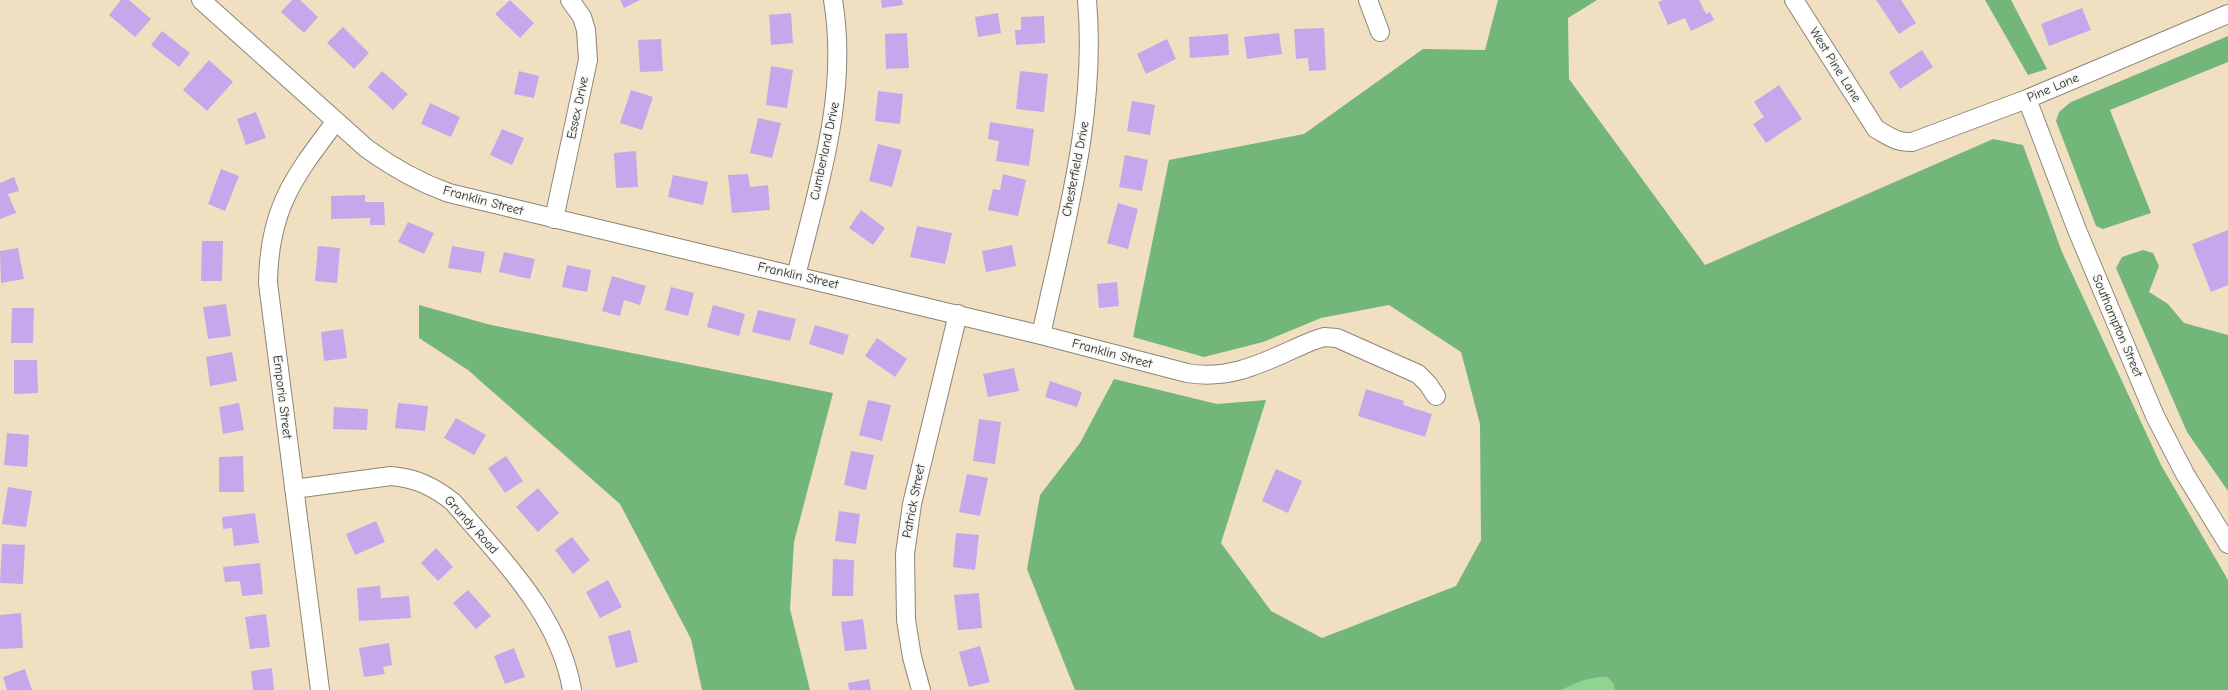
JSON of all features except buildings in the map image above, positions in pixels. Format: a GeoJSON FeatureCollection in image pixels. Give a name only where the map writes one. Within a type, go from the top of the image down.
{"type":"FeatureCollection","features":[{"type":"Feature","properties":{"kind":"street","name":"Franklin Street"},"geometry":{"type":"LineString","coordinates":[[201,0],[366,148],[392,167],[419,182],[449,193],[958,314],[1203,376],[1223,375],[1243,371],[1312,341],[1324,337],[1337,338],[1418,374],[1428,384],[1436,396]]}},
{"type":"Feature","properties":{"kind":"street","name":"Essex Drive"},"geometry":{"type":"LineString","coordinates":[[554,219],[588,60],[586,30],[582,17],[570,0]]}},
{"type":"Feature","properties":{"kind":"street","name":"Cumberland Drive"},"geometry":{"type":"LineString","coordinates":[[796,276],[832,129],[837,91],[838,53],[833,0]]}},
{"type":"Feature","properties":{"kind":"street","name":"Chesterfield Drive"},"geometry":{"type":"LineString","coordinates":[[1041,335],[1079,163],[1086,114],[1092,0]]}},
{"type":"Feature","properties":{"kind":"street"},"geometry":{"type":"LineString","coordinates":[[1368,0],[1380,32]]}},
{"type":"Feature","properties":{"kind":"street","name":"West Pine Lane"},"geometry":{"type":"LineString","coordinates":[[1794,0],[1876,129]]}},
{"type":"Feature","properties":{"kind":"street","name":"Pine Lane"},"geometry":{"type":"LineString","coordinates":[[1876,129],[1893,140],[1912,142],[2027,99],[2228,14]]}},
{"type":"Feature","properties":{"kind":"street","name":"Southampton Street"},"geometry":{"type":"LineString","coordinates":[[2027,99],[2077,230],[2155,416],[2185,474],[2228,544]]}},
{"type":"Feature","properties":{"kind":"street","name":"Emporia Street"},"geometry":{"type":"LineString","coordinates":[[320,690],[268,283],[268,256],[272,230],[282,200],[300,168],[336,121]]}},
{"type":"Feature","properties":{"kind":"street","name":"Patrick Street"},"geometry":{"type":"LineString","coordinates":[[921,690],[912,656],[906,620],[904,554],[912,504],[958,314]]}},
{"type":"Feature","properties":{"kind":"street","name":"Grundy Road"},"geometry":{"type":"LineString","coordinates":[[294,489],[391,476],[406,477],[425,483],[441,492],[453,502],[534,600],[547,620],[560,648],[572,690]]}},
{"type":"Feature","properties":{"kind":"green space"},"geometry":{"type":"Polygon","coordinates":[[[1498,0],[1597,0],[1568,18],[1569,79],[1705,265],[1993,139],[2023,145],[2062,252],[2161,465],[2228,580],[2228,690],[1615,690],[1613,683],[1607,677],[1601,677],[1583,680],[1561,690],[1075,690],[1027,569],[1040,495],[1080,443],[1114,379],[1217,404],[1266,400],[1221,543],[1271,611],[1322,638],[1456,586],[1481,540],[1480,424],[1461,352],[1389,305],[1321,318],[1263,342],[1204,357],[1133,337],[1169,160],[1304,134],[1423,49],[1485,50],[1498,0]]]}},
{"type":"Feature","properties":{"kind":"green space"},"geometry":{"type":"Polygon","coordinates":[[[1985,0],[2011,0],[2047,69],[2028,75],[1985,0]]]}},
{"type":"Feature","properties":{"kind":"green space"},"geometry":{"type":"Polygon","coordinates":[[[2228,36],[2228,62],[2110,110],[2151,213],[2103,229],[2096,226],[2056,121],[2059,112],[2071,102],[2228,36]]]}},
{"type":"Feature","properties":{"kind":"green space"},"geometry":{"type":"Polygon","coordinates":[[[2143,250],[2153,253],[2159,266],[2149,292],[2168,304],[2184,323],[2228,335],[2228,491],[2187,432],[2116,268],[2122,257],[2143,250]]]}},
{"type":"Feature","properties":{"kind":"green space"},"geometry":{"type":"Polygon","coordinates":[[[419,305],[491,325],[833,393],[794,542],[790,609],[810,690],[702,690],[691,639],[620,504],[468,370],[419,338],[419,305]]]}},
{"type":"Feature","properties":{"kind":"green space"},"geometry":{"type":"Polygon","coordinates":[[[1596,677],[1607,677],[1613,683],[1615,690],[1561,690],[1577,682],[1596,677]]]}}]}
